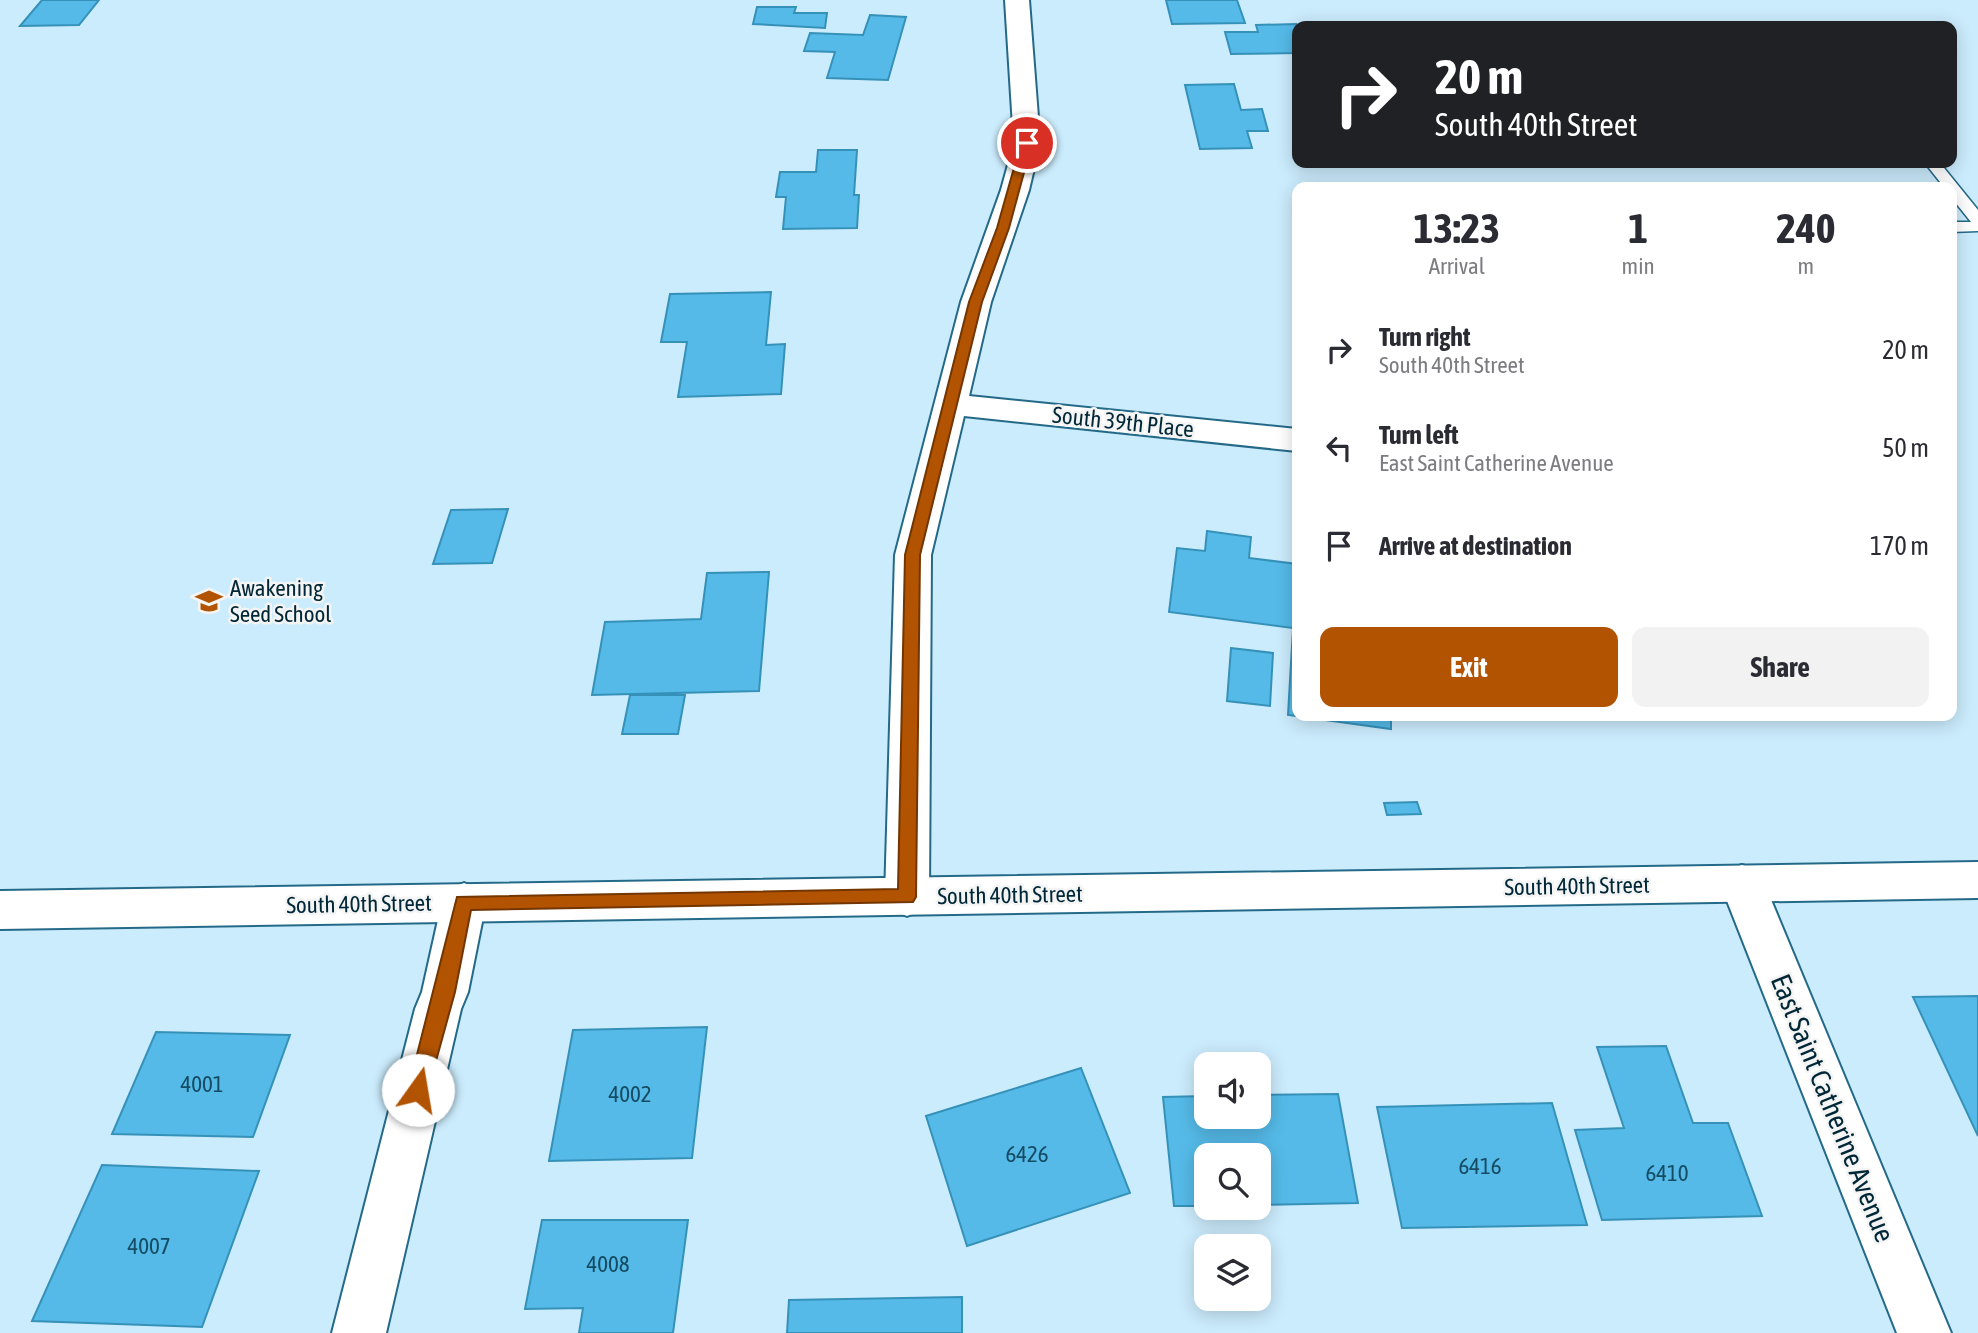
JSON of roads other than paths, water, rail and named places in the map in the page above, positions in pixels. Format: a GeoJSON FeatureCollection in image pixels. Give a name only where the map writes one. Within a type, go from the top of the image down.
{"type":"FeatureCollection","features":[{"type":"Feature","properties":{"kind":"street"},"geometry":{"type":"LineString","coordinates":[[907,897],[913,555],[976,302],[1007,215],[1027,143],[1017,0]]}},
{"type":"Feature","properties":{"kind":"street","name":"South 39th Place"},"geometry":{"type":"LineString","coordinates":[[949,404],[1292,439]]}},
{"type":"Feature","properties":{"kind":"street","name":"South 40th Street"},"geometry":{"type":"LineString","coordinates":[[0,910],[1978,880]]}},
{"type":"Feature","properties":{"kind":"street","name":"East Saint Catherine Avenue"},"geometry":{"type":"LineString","coordinates":[[1742,883],[1924,1333]]}},
{"type":"Feature","properties":{"kind":"street"},"geometry":{"type":"LineString","coordinates":[[359,1333],[438,1009],[445,992],[464,902]]}},
{"type":"Feature","properties":{"kind":"lane"},"geometry":{"type":"LineString","coordinates":[[1936,168],[1947,182]]}},
{"type":"Feature","properties":{"kind":"lane"},"geometry":{"type":"LineString","coordinates":[[1957,194],[1978,220]]}},
{"type":"Feature","properties":{"kind":"lane"},"geometry":{"type":"LineString","coordinates":[[1957,227],[1978,226]]}},
{"type":"Feature","properties":{"kind":"place","name":"Awakening Seed School"},"geometry":{"type":"Point","coordinates":[209,601]}}]}
